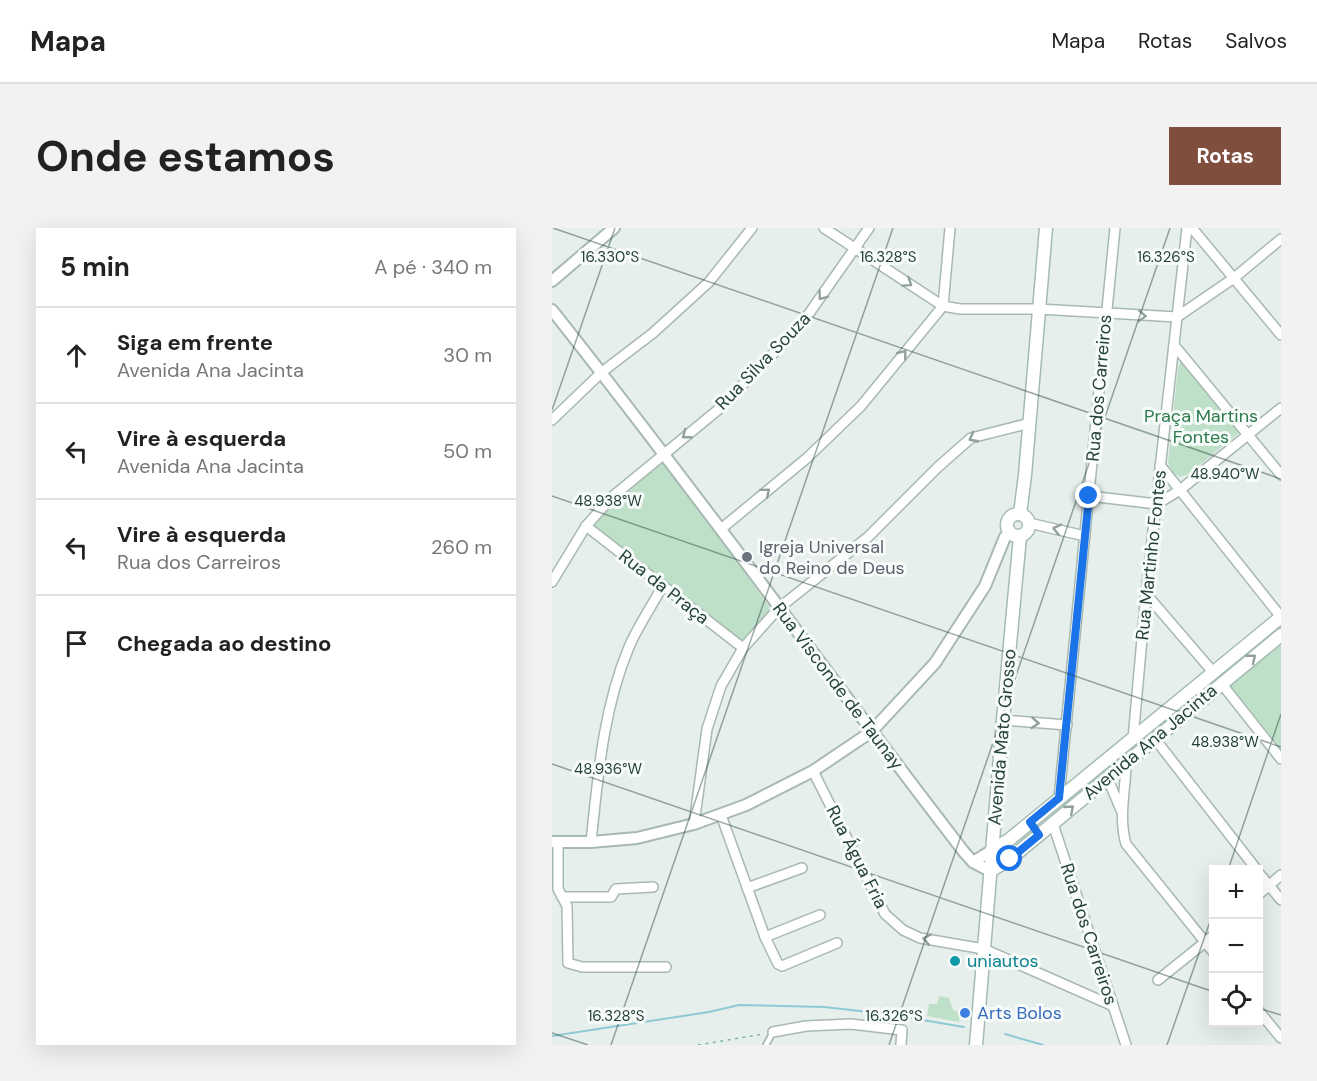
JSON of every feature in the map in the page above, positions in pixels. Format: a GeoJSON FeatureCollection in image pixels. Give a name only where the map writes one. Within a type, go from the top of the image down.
{"type":"FeatureCollection","features":[{"type":"Feature","properties":{"kind":"main road"},"geometry":{"type":"LineString","coordinates":[[1024,518],[1013,515],[1008,520],[1007,527],[1016,535],[1028,530],[1024,518],[1029,423],[1047,228]]}},
{"type":"Feature","properties":{"kind":"main road","name":"Avenida Mato Grosso"},"geometry":{"type":"LineString","coordinates":[[976,1045],[1016,535]]}},
{"type":"Feature","properties":{"kind":"main road","name":"Avenida Ana Jacinta"},"geometry":{"type":"LineString","coordinates":[[991,851],[1000,847],[1281,617]]}},
{"type":"Feature","properties":{"kind":"main road","name":"Avenida Ana Jacinta"},"geometry":{"type":"LineString","coordinates":[[990,871],[1010,859],[1281,635]]}},
{"type":"Feature","properties":{"kind":"main road"},"geometry":{"type":"LineString","coordinates":[[1175,705],[1183,716]]}},
{"type":"Feature","properties":{"kind":"main road"},"geometry":{"type":"LineString","coordinates":[[1030,822],[1039,835]]}},
{"type":"Feature","properties":{"kind":"street"},"geometry":{"type":"LineString","coordinates":[[552,280],[614,228]]}},
{"type":"Feature","properties":{"kind":"street"},"geometry":{"type":"LineString","coordinates":[[552,420],[602,372],[653,333],[709,282],[752,228]]}},
{"type":"Feature","properties":{"kind":"street"},"geometry":{"type":"LineString","coordinates":[[824,228],[943,306],[960,309],[1039,309],[1177,318],[1234,278],[1281,239]]}},
{"type":"Feature","properties":{"kind":"street","name":"Rua Silva Souza"},"geometry":{"type":"LineString","coordinates":[[552,582],[586,526],[612,497],[719,409],[801,325],[869,228]]}},
{"type":"Feature","properties":{"kind":"street"},"geometry":{"type":"LineString","coordinates":[[721,529],[807,458],[861,406],[943,306],[950,228]]}},
{"type":"Feature","properties":{"kind":"street","name":"Rua dos Carreiros"},"geometry":{"type":"LineString","coordinates":[[1059,798],[1115,228]]}},
{"type":"Feature","properties":{"kind":"street","name":"Rua Martinho Fontes"},"geometry":{"type":"LineString","coordinates":[[1133,739],[1146,594],[1187,228]]}},
{"type":"Feature","properties":{"kind":"street"},"geometry":{"type":"LineString","coordinates":[[1192,228],[1281,335]]}},
{"type":"Feature","properties":{"kind":"street","name":"Rua Visconde de Taunay"},"geometry":{"type":"LineString","coordinates":[[552,310],[721,529],[871,732],[973,862],[990,871]]}},
{"type":"Feature","properties":{"kind":"street"},"geometry":{"type":"LineString","coordinates":[[1174,345],[1281,475]]}},
{"type":"Feature","properties":{"kind":"street"},"geometry":{"type":"LineString","coordinates":[[1089,496],[1157,504],[1180,490],[1281,408]]}},
{"type":"Feature","properties":{"kind":"street"},"geometry":{"type":"LineString","coordinates":[[694,824],[707,729],[722,686],[743,648],[779,608],[868,537],[938,466],[970,438],[1029,423]]}},
{"type":"Feature","properties":{"kind":"street"},"geometry":{"type":"LineString","coordinates":[[1160,465],[1281,617]]}},
{"type":"Feature","properties":{"kind":"street"},"geometry":{"type":"LineString","coordinates":[[1024,518],[1085,536]]}},
{"type":"Feature","properties":{"kind":"street","name":"Rua da Praça"},"geometry":{"type":"LineString","coordinates":[[586,526],[743,648]]}},
{"type":"Feature","properties":{"kind":"street"},"geometry":{"type":"LineString","coordinates":[[666,967],[582,967],[568,963],[567,906],[555,885],[555,842],[637,838],[694,824],[746,805],[813,771],[871,732],[935,663],[985,586],[1005,537],[1016,535]]}},
{"type":"Feature","properties":{"kind":"street"},"geometry":{"type":"LineString","coordinates":[[591,842],[602,738],[612,697],[630,645],[663,585]]}},
{"type":"Feature","properties":{"kind":"street"},"geometry":{"type":"LineString","coordinates":[[1146,594],[1213,672]]}},
{"type":"Feature","properties":{"kind":"street"},"geometry":{"type":"LineString","coordinates":[[1221,683],[1281,759]]}},
{"type":"Feature","properties":{"kind":"street"},"geometry":{"type":"LineString","coordinates":[[1003,720],[1067,725]]}},
{"type":"Feature","properties":{"kind":"street"},"geometry":{"type":"LineString","coordinates":[[1155,739],[1253,865]]}},
{"type":"Feature","properties":{"kind":"street"},"geometry":{"type":"LineString","coordinates":[[1126,762],[1122,812],[1126,844],[1209,947]]}},
{"type":"Feature","properties":{"kind":"street","name":"Rua Água Fria"},"geometry":{"type":"LineString","coordinates":[[813,771],[885,914],[903,930],[920,938],[984,949],[1113,1006]]}},
{"type":"Feature","properties":{"kind":"street"},"geometry":{"type":"LineString","coordinates":[[1107,777],[1122,812]]}},
{"type":"Feature","properties":{"kind":"street"},"geometry":{"type":"LineString","coordinates":[[721,815],[765,937],[778,964],[782,966],[837,943]]}},
{"type":"Feature","properties":{"kind":"street","name":"Rua dos Carreiros"},"geometry":{"type":"LineString","coordinates":[[1053,824],[1126,1045]]}},
{"type":"Feature","properties":{"kind":"street"},"geometry":{"type":"LineString","coordinates":[[973,862],[991,851]]}},
{"type":"Feature","properties":{"kind":"street"},"geometry":{"type":"LineString","coordinates":[[747,888],[802,868]]}},
{"type":"Feature","properties":{"kind":"street"},"geometry":{"type":"LineString","coordinates":[[1263,890],[1281,876]]}},
{"type":"Feature","properties":{"kind":"street"},"geometry":{"type":"LineString","coordinates":[[1263,877],[1281,900]]}},
{"type":"Feature","properties":{"kind":"street"},"geometry":{"type":"LineString","coordinates":[[562,897],[611,897],[616,889],[652,887]]}},
{"type":"Feature","properties":{"kind":"street"},"geometry":{"type":"LineString","coordinates":[[765,937],[820,915]]}},
{"type":"Feature","properties":{"kind":"street"},"geometry":{"type":"LineString","coordinates":[[1158,980],[1209,939]]}},
{"type":"Feature","properties":{"kind":"street"},"geometry":{"type":"LineString","coordinates":[[1263,1016],[1281,1038]]}},
{"type":"Feature","properties":{"kind":"street"},"geometry":{"type":"LineString","coordinates":[[773,1032],[807,1026],[851,1024],[902,1030],[901,1045]]}},
{"type":"Feature","properties":{"kind":"lane"},"geometry":{"type":"LineString","coordinates":[[766,1045],[773,1032]]}},
{"type":"Feature","properties":{"kind":"path"},"geometry":{"type":"LineString","coordinates":[[698,1045],[773,1032]]}},
{"type":"Feature","properties":{"kind":"green space","name":"Praça Martins Fontes"},"geometry":{"type":"Polygon","coordinates":[[[1181,360],[1240,432],[1187,475],[1180,477],[1172,472],[1168,463],[1178,368],[1181,360]]]}},
{"type":"Feature","properties":{"kind":"green space"},"geometry":{"type":"Polygon","coordinates":[[[662,453],[772,611],[743,647],[589,525],[662,453]]]}},
{"type":"Feature","properties":{"kind":"green space"},"geometry":{"type":"Polygon","coordinates":[[[1281,639],[1281,751],[1224,682],[1281,639]]]}},
{"type":"Feature","properties":{"kind":"green space"},"geometry":{"type":"Polygon","coordinates":[[[939,996],[949,998],[953,1010],[960,1013],[959,1022],[927,1016],[929,1004],[937,1004],[939,996]]]}},
{"type":"Feature","properties":{"kind":"waterway"},"geometry":{"type":"LineString","coordinates":[[552,1036],[709,1012],[739,1005],[824,1007],[887,1014],[964,1027]]}},
{"type":"Feature","properties":{"kind":"waterway"},"geometry":{"type":"LineString","coordinates":[[1005,1034],[1043,1045]]}},
{"type":"Feature","properties":{"kind":"place","name":"Igreja Universal do Reino de Deus"},"geometry":{"type":"Point","coordinates":[747,557]}},
{"type":"Feature","properties":{"kind":"place","name":"uniautos"},"geometry":{"type":"Point","coordinates":[955,961]}},
{"type":"Feature","properties":{"kind":"place","name":"Arts Bolos"},"geometry":{"type":"Point","coordinates":[965,1013]}},
{"type":"Feature","properties":{"kind":"route"},"geometry":{"type":"LineString","coordinates":[[1010,859],[1039,835],[1030,822],[1059,798],[1089,496]]}}]}
